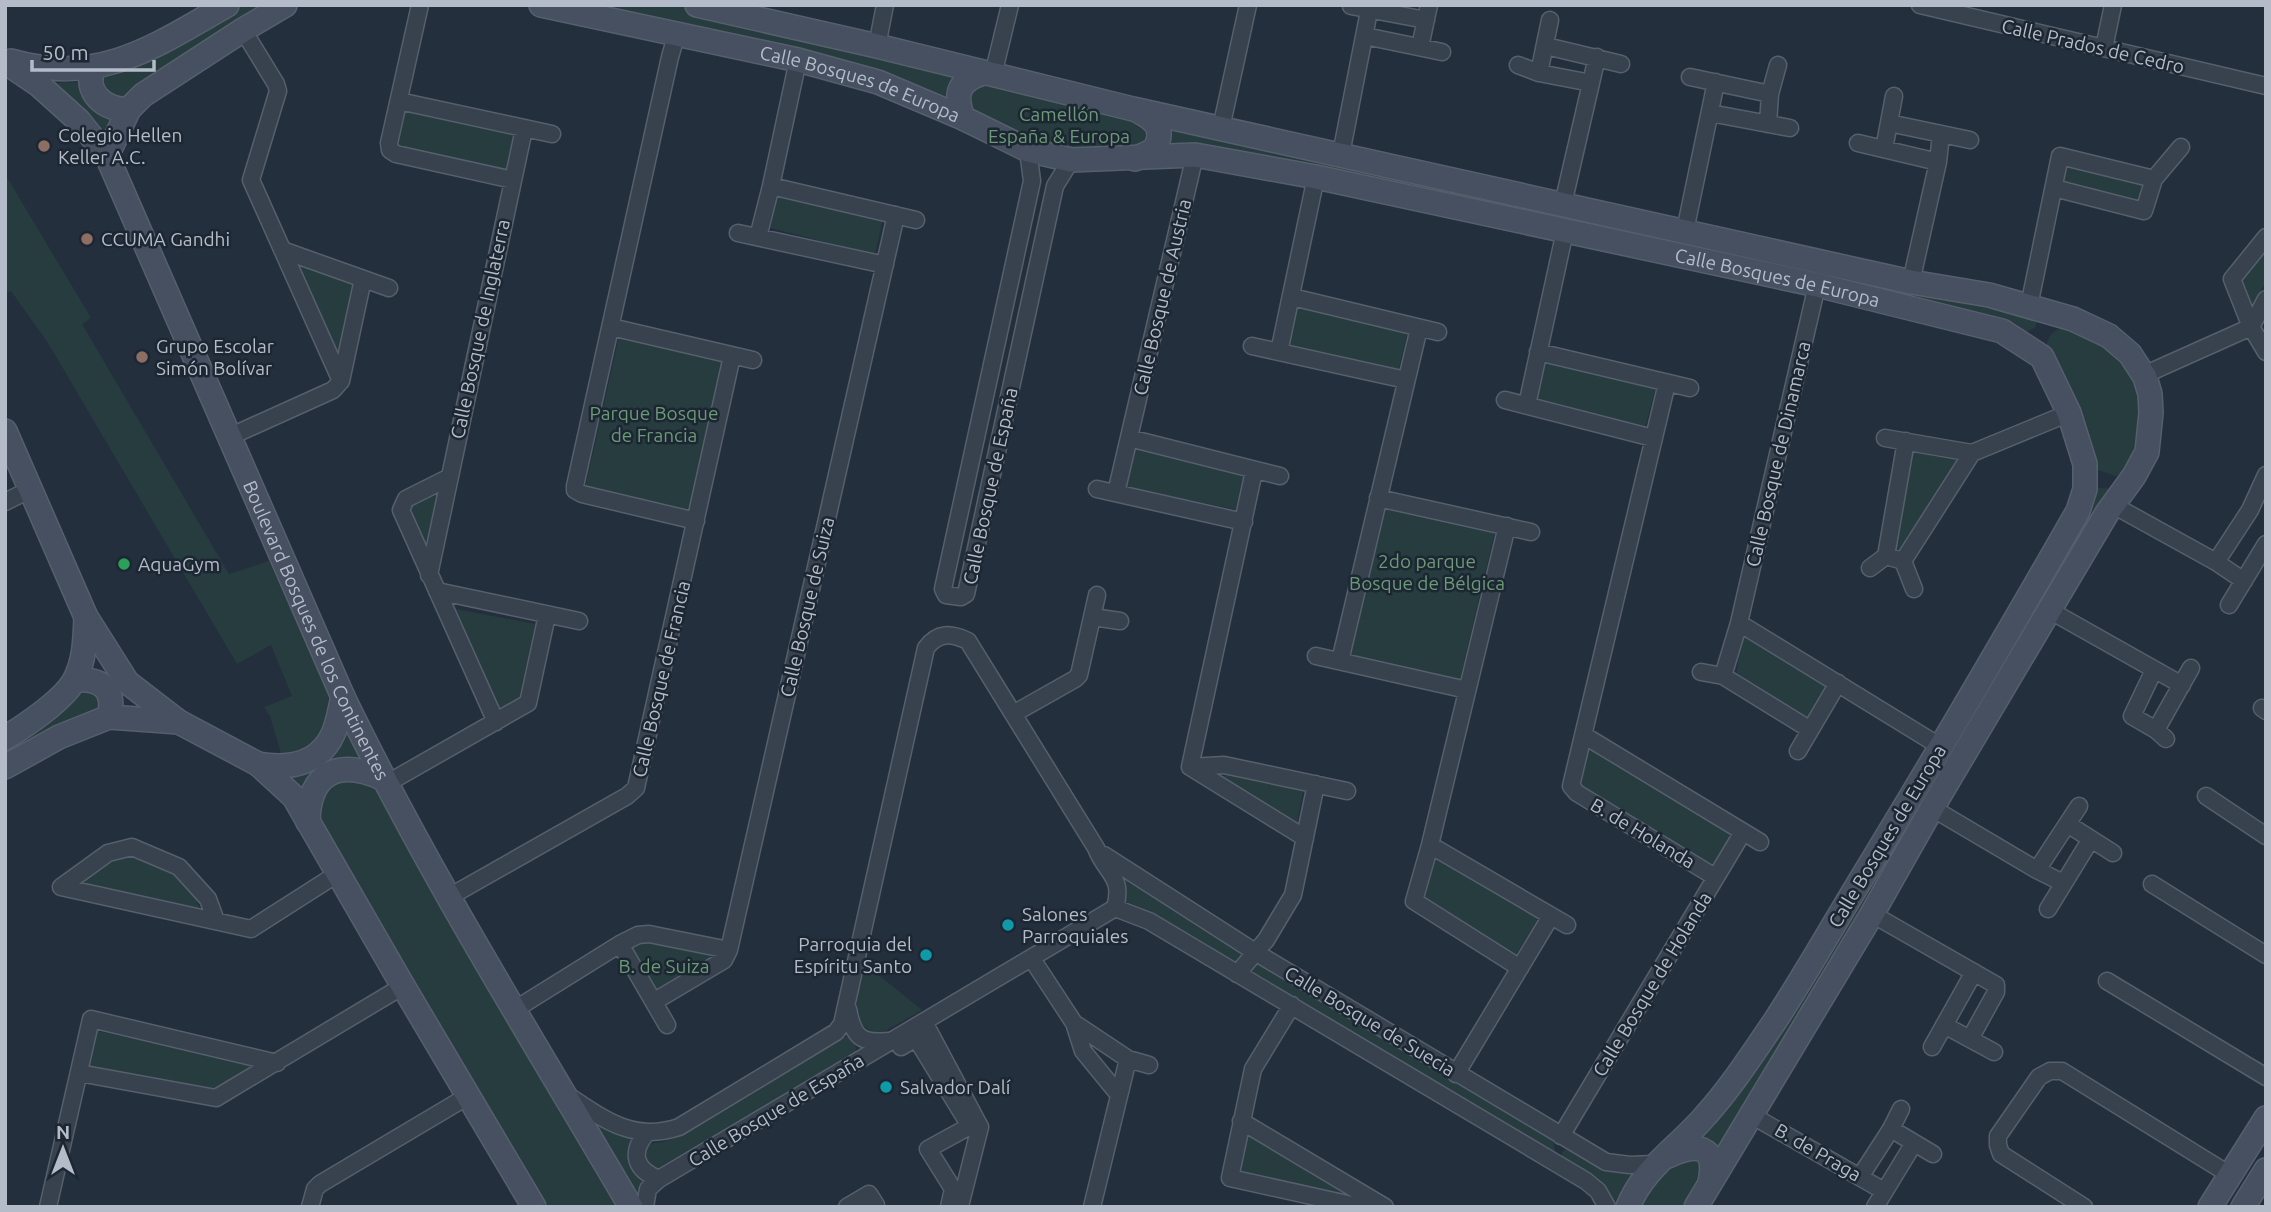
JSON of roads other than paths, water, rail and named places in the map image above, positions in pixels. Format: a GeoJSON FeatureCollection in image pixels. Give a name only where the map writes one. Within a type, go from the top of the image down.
{"type":"FeatureCollection","features":[{"type":"Feature","properties":{"kind":"street"},"geometry":{"type":"LineString","coordinates":[[5,61],[57,69],[94,68],[145,52],[227,5]]}},
{"type":"Feature","properties":{"kind":"street"},"geometry":{"type":"LineString","coordinates":[[107,156],[129,110],[143,95],[285,5]]}},
{"type":"Feature","properties":{"kind":"street"},"geometry":{"type":"LineString","coordinates":[[420,5],[389,143],[392,152],[513,180]]}},
{"type":"Feature","properties":{"kind":"street","name":"Calle Bosques de Europa"},"geometry":{"type":"LineString","coordinates":[[541,5],[798,60],[878,82],[963,118],[1028,150],[1071,160],[1195,155],[1317,177],[1817,285],[2002,331],[2042,357],[2069,413],[2085,464],[2085,489],[2078,511],[1941,747],[1776,1018],[1738,1076],[1705,1117],[1660,1161],[1632,1196],[1628,1207]]}},
{"type":"Feature","properties":{"kind":"street","name":"Calle Bosques de Europa"},"geometry":{"type":"LineString","coordinates":[[697,5],[1133,109],[1911,282],[1989,295],[2073,319],[2109,336],[2130,354],[2145,377],[2150,394],[2151,433],[2147,452],[2134,477],[2113,505],[2049,610],[1931,808],[1872,914],[1696,1207]]}},
{"type":"Feature","properties":{"kind":"street"},"geometry":{"type":"LineString","coordinates":[[877,46],[885,5]]}},
{"type":"Feature","properties":{"kind":"street"},"geometry":{"type":"LineString","coordinates":[[963,118],[958,105],[958,93],[963,83],[972,76],[988,74],[1010,5]]}},
{"type":"Feature","properties":{"kind":"street","name":"Calle Prados de Cedro"},"geometry":{"type":"LineString","coordinates":[[1920,5],[2266,86]]}},
{"type":"Feature","properties":{"kind":"street"},"geometry":{"type":"LineString","coordinates":[[2104,48],[2113,5]]}},
{"type":"Feature","properties":{"kind":"street"},"geometry":{"type":"LineString","coordinates":[[1221,128],[1243,6]]}},
{"type":"Feature","properties":{"kind":"street"},"geometry":{"type":"LineString","coordinates":[[1351,6],[1369,11],[1427,12],[1420,47]]}},
{"type":"Feature","properties":{"kind":"street"},"geometry":{"type":"LineString","coordinates":[[1341,154],[1369,11]]}},
{"type":"Feature","properties":{"kind":"street"},"geometry":{"type":"LineString","coordinates":[[1539,72],[1550,20]]}},
{"type":"Feature","properties":{"kind":"street"},"geometry":{"type":"LineString","coordinates":[[243,30],[277,88],[251,180],[285,251],[341,382]]}},
{"type":"Feature","properties":{"kind":"street"},"geometry":{"type":"LineString","coordinates":[[677,33],[575,490],[582,494],[696,521]]}},
{"type":"Feature","properties":{"kind":"street"},"geometry":{"type":"LineString","coordinates":[[1365,36],[1442,52]]}},
{"type":"Feature","properties":{"kind":"street"},"geometry":{"type":"LineString","coordinates":[[1546,46],[1621,64]]}},
{"type":"Feature","properties":{"kind":"street"},"geometry":{"type":"LineString","coordinates":[[1563,204],[1597,57]]}},
{"type":"Feature","properties":{"kind":"street"},"geometry":{"type":"LineString","coordinates":[[758,237],[798,60]]}},
{"type":"Feature","properties":{"kind":"street","name":"Boulevard Bosques de los Continentes"},"geometry":{"type":"LineString","coordinates":[[5,61],[39,85],[79,121],[107,156],[343,697],[384,781],[514,1010],[631,1207]]}},
{"type":"Feature","properties":{"kind":"street"},"geometry":{"type":"LineString","coordinates":[[1518,65],[1591,83]]}},
{"type":"Feature","properties":{"kind":"street"},"geometry":{"type":"LineString","coordinates":[[1768,124],[1770,94],[1778,65]]}},
{"type":"Feature","properties":{"kind":"street"},"geometry":{"type":"LineString","coordinates":[[94,68],[90,83],[99,100],[110,109],[129,110]]}},
{"type":"Feature","properties":{"kind":"street"},"geometry":{"type":"LineString","coordinates":[[1690,77],[1770,94]]}},
{"type":"Feature","properties":{"kind":"street"},"geometry":{"type":"LineString","coordinates":[[1685,231],[1716,82]]}},
{"type":"Feature","properties":{"kind":"street"},"geometry":{"type":"LineString","coordinates":[[1884,149],[1894,96]]}},
{"type":"Feature","properties":{"kind":"street"},"geometry":{"type":"LineString","coordinates":[[399,101],[552,134]]}},
{"type":"Feature","properties":{"kind":"street"},"geometry":{"type":"LineString","coordinates":[[1133,109],[1153,119],[1160,134],[1154,150],[1135,159]]}},
{"type":"Feature","properties":{"kind":"street"},"geometry":{"type":"LineString","coordinates":[[1710,113],[1790,128]]}},
{"type":"Feature","properties":{"kind":"street"},"geometry":{"type":"LineString","coordinates":[[1888,123],[1970,140]]}},
{"type":"Feature","properties":{"kind":"street","name":"Calle Bosque de Inglaterra"},"geometry":{"type":"LineString","coordinates":[[429,576],[524,130]]}},
{"type":"Feature","properties":{"kind":"street"},"geometry":{"type":"LineString","coordinates":[[1911,282],[1938,162],[1941,134]]}},
{"type":"Feature","properties":{"kind":"street"},"geometry":{"type":"LineString","coordinates":[[1858,143],[1938,162]]}},
{"type":"Feature","properties":{"kind":"street"},"geometry":{"type":"LineString","coordinates":[[2054,188],[2144,211],[2154,179],[2180,147]]}},
{"type":"Feature","properties":{"kind":"street","name":"Calle Bosque de España"},"geometry":{"type":"LineString","coordinates":[[1028,150],[1032,181],[943,589],[946,595],[961,597],[966,594],[1055,186],[1071,160]]}},
{"type":"Feature","properties":{"kind":"street","name":"Calle Bosque de Austria"},"geometry":{"type":"LineString","coordinates":[[1116,493],[1195,155]]}},
{"type":"Feature","properties":{"kind":"street"},"geometry":{"type":"LineString","coordinates":[[2029,306],[2059,158],[2062,156],[2154,179]]}},
{"type":"Feature","properties":{"kind":"street"},"geometry":{"type":"LineString","coordinates":[[1279,352],[1317,177]]}},
{"type":"Feature","properties":{"kind":"street"},"geometry":{"type":"LineString","coordinates":[[771,186],[916,220]]}},
{"type":"Feature","properties":{"kind":"street","name":"Calle Bosque de Suiza"},"geometry":{"type":"LineString","coordinates":[[729,950],[896,215]]}},
{"type":"Feature","properties":{"kind":"street"},"geometry":{"type":"LineString","coordinates":[[1527,405],[1565,232]]}},
{"type":"Feature","properties":{"kind":"street"},"geometry":{"type":"LineString","coordinates":[[738,233],[885,265]]}},
{"type":"Feature","properties":{"kind":"street"},"geometry":{"type":"LineString","coordinates":[[2266,237],[2232,278],[2251,327],[2266,350]]}},
{"type":"Feature","properties":{"kind":"street"},"geometry":{"type":"LineString","coordinates":[[285,251],[389,288]]}},
{"type":"Feature","properties":{"kind":"street"},"geometry":{"type":"LineString","coordinates":[[229,437],[333,390],[341,382],[363,279]]}},
{"type":"Feature","properties":{"kind":"street","name":"Calle Bosque de Dinamarca"},"geometry":{"type":"LineString","coordinates":[[1723,676],[1739,623],[1817,285]]}},
{"type":"Feature","properties":{"kind":"street"},"geometry":{"type":"LineString","coordinates":[[1292,297],[1438,332]]}},
{"type":"Feature","properties":{"kind":"street"},"geometry":{"type":"LineString","coordinates":[[2145,377],[2251,327],[2266,299]]}},
{"type":"Feature","properties":{"kind":"street"},"geometry":{"type":"LineString","coordinates":[[2042,357],[2039,343],[2040,333],[2045,325],[2055,320],[2073,319]]}},
{"type":"Feature","properties":{"kind":"street"},"geometry":{"type":"LineString","coordinates":[[611,327],[753,360]]}},
{"type":"Feature","properties":{"kind":"street"},"geometry":{"type":"LineString","coordinates":[[1339,661],[1419,327]]}},
{"type":"Feature","properties":{"kind":"street"},"geometry":{"type":"LineString","coordinates":[[1252,346],[1406,380]]}},
{"type":"Feature","properties":{"kind":"street"},"geometry":{"type":"LineString","coordinates":[[1538,352],[1690,388]]}},
{"type":"Feature","properties":{"kind":"street","name":"Calle Bosque de Francia"},"geometry":{"type":"LineString","coordinates":[[449,897],[627,796],[636,788],[732,356]]}},
{"type":"Feature","properties":{"kind":"street"},"geometry":{"type":"LineString","coordinates":[[1667,383],[1585,736],[1759,842]]}},
{"type":"Feature","properties":{"kind":"street"},"geometry":{"type":"LineString","coordinates":[[1505,400],[1653,438]]}},
{"type":"Feature","properties":{"kind":"street"},"geometry":{"type":"LineString","coordinates":[[1885,438],[1972,453],[2069,413]]}},
{"type":"Feature","properties":{"kind":"street"},"geometry":{"type":"LineString","coordinates":[[5,431],[86,617],[127,682],[178,722],[258,764],[294,797],[530,1206]]}},
{"type":"Feature","properties":{"kind":"street"},"geometry":{"type":"LineString","coordinates":[[1129,438],[1280,476]]}},
{"type":"Feature","properties":{"kind":"street"},"geometry":{"type":"LineString","coordinates":[[1870,568],[1886,555],[1906,441]]}},
{"type":"Feature","properties":{"kind":"street"},"geometry":{"type":"LineString","coordinates":[[1903,561],[1972,453]]}},
{"type":"Feature","properties":{"kind":"street"},"geometry":{"type":"LineString","coordinates":[[2085,464],[2098,480],[2107,484],[2118,484],[2134,477]]}},
{"type":"Feature","properties":{"kind":"street"},"geometry":{"type":"LineString","coordinates":[[1190,767],[1254,471]]}},
{"type":"Feature","properties":{"kind":"street"},"geometry":{"type":"LineString","coordinates":[[2216,562],[2250,510],[2266,475]]}},
{"type":"Feature","properties":{"kind":"street"},"geometry":{"type":"LineString","coordinates":[[448,478],[406,499],[401,505],[402,515],[496,722]]}},
{"type":"Feature","properties":{"kind":"street"},"geometry":{"type":"LineString","coordinates":[[5,502],[31,489]]}},
{"type":"Feature","properties":{"kind":"street"},"geometry":{"type":"LineString","coordinates":[[1097,489],[1244,522]]}},
{"type":"Feature","properties":{"kind":"street"},"geometry":{"type":"LineString","coordinates":[[1378,498],[1531,531]]}},
{"type":"Feature","properties":{"kind":"street"},"geometry":{"type":"LineString","coordinates":[[2113,505],[2216,562],[2244,581]]}},
{"type":"Feature","properties":{"kind":"street"},"geometry":{"type":"LineString","coordinates":[[2250,510],[2266,518]]}},
{"type":"Feature","properties":{"kind":"street"},"geometry":{"type":"LineString","coordinates":[[1507,526],[1414,901],[1520,968]]}},
{"type":"Feature","properties":{"kind":"street"},"geometry":{"type":"LineString","coordinates":[[2229,605],[2266,544]]}},
{"type":"Feature","properties":{"kind":"street"},"geometry":{"type":"LineString","coordinates":[[1886,555],[1903,561],[1914,589]]}},
{"type":"Feature","properties":{"kind":"street"},"geometry":{"type":"LineString","coordinates":[[437,592],[579,621]]}},
{"type":"Feature","properties":{"kind":"street"},"geometry":{"type":"LineString","coordinates":[[1013,714],[1077,677],[1081,671],[1097,595]]}},
{"type":"Feature","properties":{"kind":"street"},"geometry":{"type":"LineString","coordinates":[[2049,610],[2182,684]]}},
{"type":"Feature","properties":{"kind":"street"},"geometry":{"type":"LineString","coordinates":[[308,822],[308,805],[312,791],[321,779],[348,769],[364,770],[384,781],[496,722],[530,700],[547,615]]}},
{"type":"Feature","properties":{"kind":"street"},"geometry":{"type":"LineString","coordinates":[[5,738],[35,720],[75,680],[83,659],[86,617]]}},
{"type":"Feature","properties":{"kind":"street"},"geometry":{"type":"LineString","coordinates":[[1093,617],[1120,621]]}},
{"type":"Feature","properties":{"kind":"street"},"geometry":{"type":"LineString","coordinates":[[1739,623],[1941,747]]}},
{"type":"Feature","properties":{"kind":"street","name":"Calle Bosque de España"},"geometry":{"type":"LineString","coordinates":[[565,1094],[607,1122],[646,1133],[661,1133],[679,1127],[836,1032],[842,1024],[847,1006],[926,648],[933,639],[943,635],[954,635],[968,640]]}},
{"type":"Feature","properties":{"kind":"street","name":"Calle Bosque de Suecia"},"geometry":{"type":"LineString","coordinates":[[968,640],[1101,860],[1115,876],[1118,896],[1115,908],[1149,921],[1586,1181],[1598,1191],[1607,1207]]}},
{"type":"Feature","properties":{"kind":"street"},"geometry":{"type":"LineString","coordinates":[[1317,656],[1467,690]]}},
{"type":"Feature","properties":{"kind":"street"},"geometry":{"type":"LineString","coordinates":[[2154,670],[2132,716],[2161,734],[2191,667]]}},
{"type":"Feature","properties":{"kind":"street"},"geometry":{"type":"LineString","coordinates":[[1701,672],[1723,676],[1809,729]]}},
{"type":"Feature","properties":{"kind":"street"},"geometry":{"type":"LineString","coordinates":[[75,680],[90,679],[109,693],[112,699],[109,717]]}},
{"type":"Feature","properties":{"kind":"street"},"geometry":{"type":"LineString","coordinates":[[1798,751],[1838,683]]}},
{"type":"Feature","properties":{"kind":"street"},"geometry":{"type":"LineString","coordinates":[[258,764],[278,767],[302,763],[321,751],[332,735],[343,697]]}},
{"type":"Feature","properties":{"kind":"street"},"geometry":{"type":"LineString","coordinates":[[5,767],[59,737],[109,717],[178,722]]}},
{"type":"Feature","properties":{"kind":"street","name":"B. de Holanda"},"geometry":{"type":"LineString","coordinates":[[1585,736],[1572,788],[1715,877]]}},
{"type":"Feature","properties":{"kind":"street"},"geometry":{"type":"LineString","coordinates":[[1190,767],[1224,765],[1347,791]]}},
{"type":"Feature","properties":{"kind":"street"},"geometry":{"type":"LineString","coordinates":[[1190,767],[1306,838]]}},
{"type":"Feature","properties":{"kind":"street"},"geometry":{"type":"LineString","coordinates":[[1237,974],[1275,928],[1293,895],[1316,783]]}},
{"type":"Feature","properties":{"kind":"street"},"geometry":{"type":"LineString","coordinates":[[2206,796],[2266,836]]}},
{"type":"Feature","properties":{"kind":"street"},"geometry":{"type":"LineString","coordinates":[[2037,870],[2079,806]]}},
{"type":"Feature","properties":{"kind":"street"},"geometry":{"type":"LineString","coordinates":[[1931,808],[2063,883]]}},
{"type":"Feature","properties":{"kind":"street"},"geometry":{"type":"LineString","coordinates":[[2069,825],[2113,853]]}},
{"type":"Feature","properties":{"kind":"street","name":"Calle Bosque de Holanda"},"geometry":{"type":"LineString","coordinates":[[1561,1136],[1743,832]]}},
{"type":"Feature","properties":{"kind":"street"},"geometry":{"type":"LineString","coordinates":[[2048,909],[2091,839]]}},
{"type":"Feature","properties":{"kind":"street"},"geometry":{"type":"LineString","coordinates":[[1430,845],[1567,925]]}},
{"type":"Feature","properties":{"kind":"street"},"geometry":{"type":"LineString","coordinates":[[216,921],[208,899],[179,867],[132,847],[108,853],[61,887],[251,929],[337,874]]}},
{"type":"Feature","properties":{"kind":"street","name":"Calle Bosque de Suecia"},"geometry":{"type":"LineString","coordinates":[[1096,848],[1255,952],[1606,1162],[1630,1165],[1660,1161]]}},
{"type":"Feature","properties":{"kind":"street"},"geometry":{"type":"LineString","coordinates":[[2152,884],[2266,955]]}},
{"type":"Feature","properties":{"kind":"street","name":"Calle Bosque de España"},"geometry":{"type":"LineString","coordinates":[[659,1179],[1115,908]]}},
{"type":"Feature","properties":{"kind":"street"},"geometry":{"type":"LineString","coordinates":[[1872,914],[1997,987],[1970,1039]]}},
{"type":"Feature","properties":{"kind":"street"},"geometry":{"type":"LineString","coordinates":[[1456,1074],[1551,916]]}},
{"type":"Feature","properties":{"kind":"street"},"geometry":{"type":"LineString","coordinates":[[514,1010],[620,944],[644,934],[729,950],[724,960],[655,1001]]}},
{"type":"Feature","properties":{"kind":"street"},"geometry":{"type":"LineString","coordinates":[[620,944],[667,1025]]}},
{"type":"Feature","properties":{"kind":"street"},"geometry":{"type":"LineString","coordinates":[[1032,959],[1074,1023],[1083,1052],[1119,1096]]}},
{"type":"Feature","properties":{"kind":"street"},"geometry":{"type":"LineString","coordinates":[[1932,1047],[1974,972]]}},
{"type":"Feature","properties":{"kind":"street"},"geometry":{"type":"LineString","coordinates":[[2107,981],[2266,1077]]}},
{"type":"Feature","properties":{"kind":"street"},"geometry":{"type":"LineString","coordinates":[[79,1073],[213,1099],[402,986]]}},
{"type":"Feature","properties":{"kind":"street"},"geometry":{"type":"LineString","coordinates":[[1292,1004],[1253,1069],[1230,1178],[1352,1205],[1378,1203]]}},
{"type":"Feature","properties":{"kind":"street","name":"Calle Bosque de España"},"geometry":{"type":"LineString","coordinates":[[847,1006],[851,1026],[867,1041],[893,1040]]}},
{"type":"Feature","properties":{"kind":"street"},"geometry":{"type":"LineString","coordinates":[[48,1207],[90,1018],[276,1063]]}},
{"type":"Feature","properties":{"kind":"street"},"geometry":{"type":"LineString","coordinates":[[924,1022],[980,1126],[960,1207]]}},
{"type":"Feature","properties":{"kind":"street"},"geometry":{"type":"LineString","coordinates":[[1074,1023],[1128,1059],[1149,1065]]}},
{"type":"Feature","properties":{"kind":"street"},"geometry":{"type":"LineString","coordinates":[[1944,1025],[1994,1052]]}},
{"type":"Feature","properties":{"kind":"street"},"geometry":{"type":"LineString","coordinates":[[651,1207],[656,1193],[668,1184],[916,1038],[970,1126],[929,1149],[953,1189],[949,1207]]}},
{"type":"Feature","properties":{"kind":"street"},"geometry":{"type":"LineString","coordinates":[[1092,1207],[1128,1059]]}},
{"type":"Feature","properties":{"kind":"street"},"geometry":{"type":"LineString","coordinates":[[2084,1207],[2001,1154],[1997,1145],[1998,1136],[2039,1077],[2050,1071],[2062,1071],[2236,1166],[2265,1172],[2243,1207]]}},
{"type":"Feature","properties":{"kind":"street"},"geometry":{"type":"LineString","coordinates":[[310,1207],[315,1189],[320,1184],[468,1096]]}},
{"type":"Feature","properties":{"kind":"street"},"geometry":{"type":"LineString","coordinates":[[1860,1177],[1891,1129],[1900,1109]]}},
{"type":"Feature","properties":{"kind":"street","name":"B. de Praga"},"geometry":{"type":"LineString","coordinates":[[1751,1115],[1884,1191]]}},
{"type":"Feature","properties":{"kind":"street"},"geometry":{"type":"LineString","coordinates":[[2210,1207],[2266,1118]]}},
{"type":"Feature","properties":{"kind":"street"},"geometry":{"type":"LineString","coordinates":[[1241,1121],[1378,1203]]}},
{"type":"Feature","properties":{"kind":"street"},"geometry":{"type":"LineString","coordinates":[[964,1189],[939,1150],[980,1126]]}},
{"type":"Feature","properties":{"kind":"street"},"geometry":{"type":"LineString","coordinates":[[1891,1129],[1933,1154]]}},
{"type":"Feature","properties":{"kind":"street"},"geometry":{"type":"LineString","coordinates":[[645,1207],[649,1189],[659,1179],[648,1175],[641,1168],[635,1152],[646,1133]]}},
{"type":"Feature","properties":{"kind":"street"},"geometry":{"type":"LineString","coordinates":[[1875,1207],[1914,1143]]}},
{"type":"Feature","properties":{"kind":"street"},"geometry":{"type":"LineString","coordinates":[[1660,1161],[1693,1147],[1704,1149],[1712,1162],[1710,1182]]}},
{"type":"Feature","properties":{"kind":"street"},"geometry":{"type":"LineString","coordinates":[[847,1207],[869,1194],[876,1205],[867,1206]]}},
{"type":"Feature","properties":{"kind":"place","name":"Colegio Hellen Keller A.C."},"geometry":{"type":"Point","coordinates":[44,146]}},
{"type":"Feature","properties":{"kind":"place","name":"CCUMA Gandhi"},"geometry":{"type":"Point","coordinates":[87,239]}},
{"type":"Feature","properties":{"kind":"place","name":"Grupo Escolar Simón Bolívar"},"geometry":{"type":"Point","coordinates":[142,357]}},
{"type":"Feature","properties":{"kind":"place","name":"AquaGym"},"geometry":{"type":"Point","coordinates":[124,564]}},
{"type":"Feature","properties":{"kind":"place","name":"Salones Parroquiales"},"geometry":{"type":"Point","coordinates":[1008,925]}},
{"type":"Feature","properties":{"kind":"place","name":"Parroquia del Espíritu Santo"},"geometry":{"type":"Point","coordinates":[926,955]}},
{"type":"Feature","properties":{"kind":"place","name":"Salvador Dalí"},"geometry":{"type":"Point","coordinates":[886,1087]}},
{"type":"Feature","properties":{"kind":"park label","name":"Camellón España & Europa"},"geometry":{"type":"Point","coordinates":[1059,125]}},
{"type":"Feature","properties":{"kind":"park label","name":"Parque Bosque de Francia"},"geometry":{"type":"Point","coordinates":[654,424]}},
{"type":"Feature","properties":{"kind":"park label","name":"2do parque Bosque de Bélgica"},"geometry":{"type":"Point","coordinates":[1427,572]}},
{"type":"Feature","properties":{"kind":"park label","name":"B. de Suiza"},"geometry":{"type":"Point","coordinates":[664,966]}}]}
